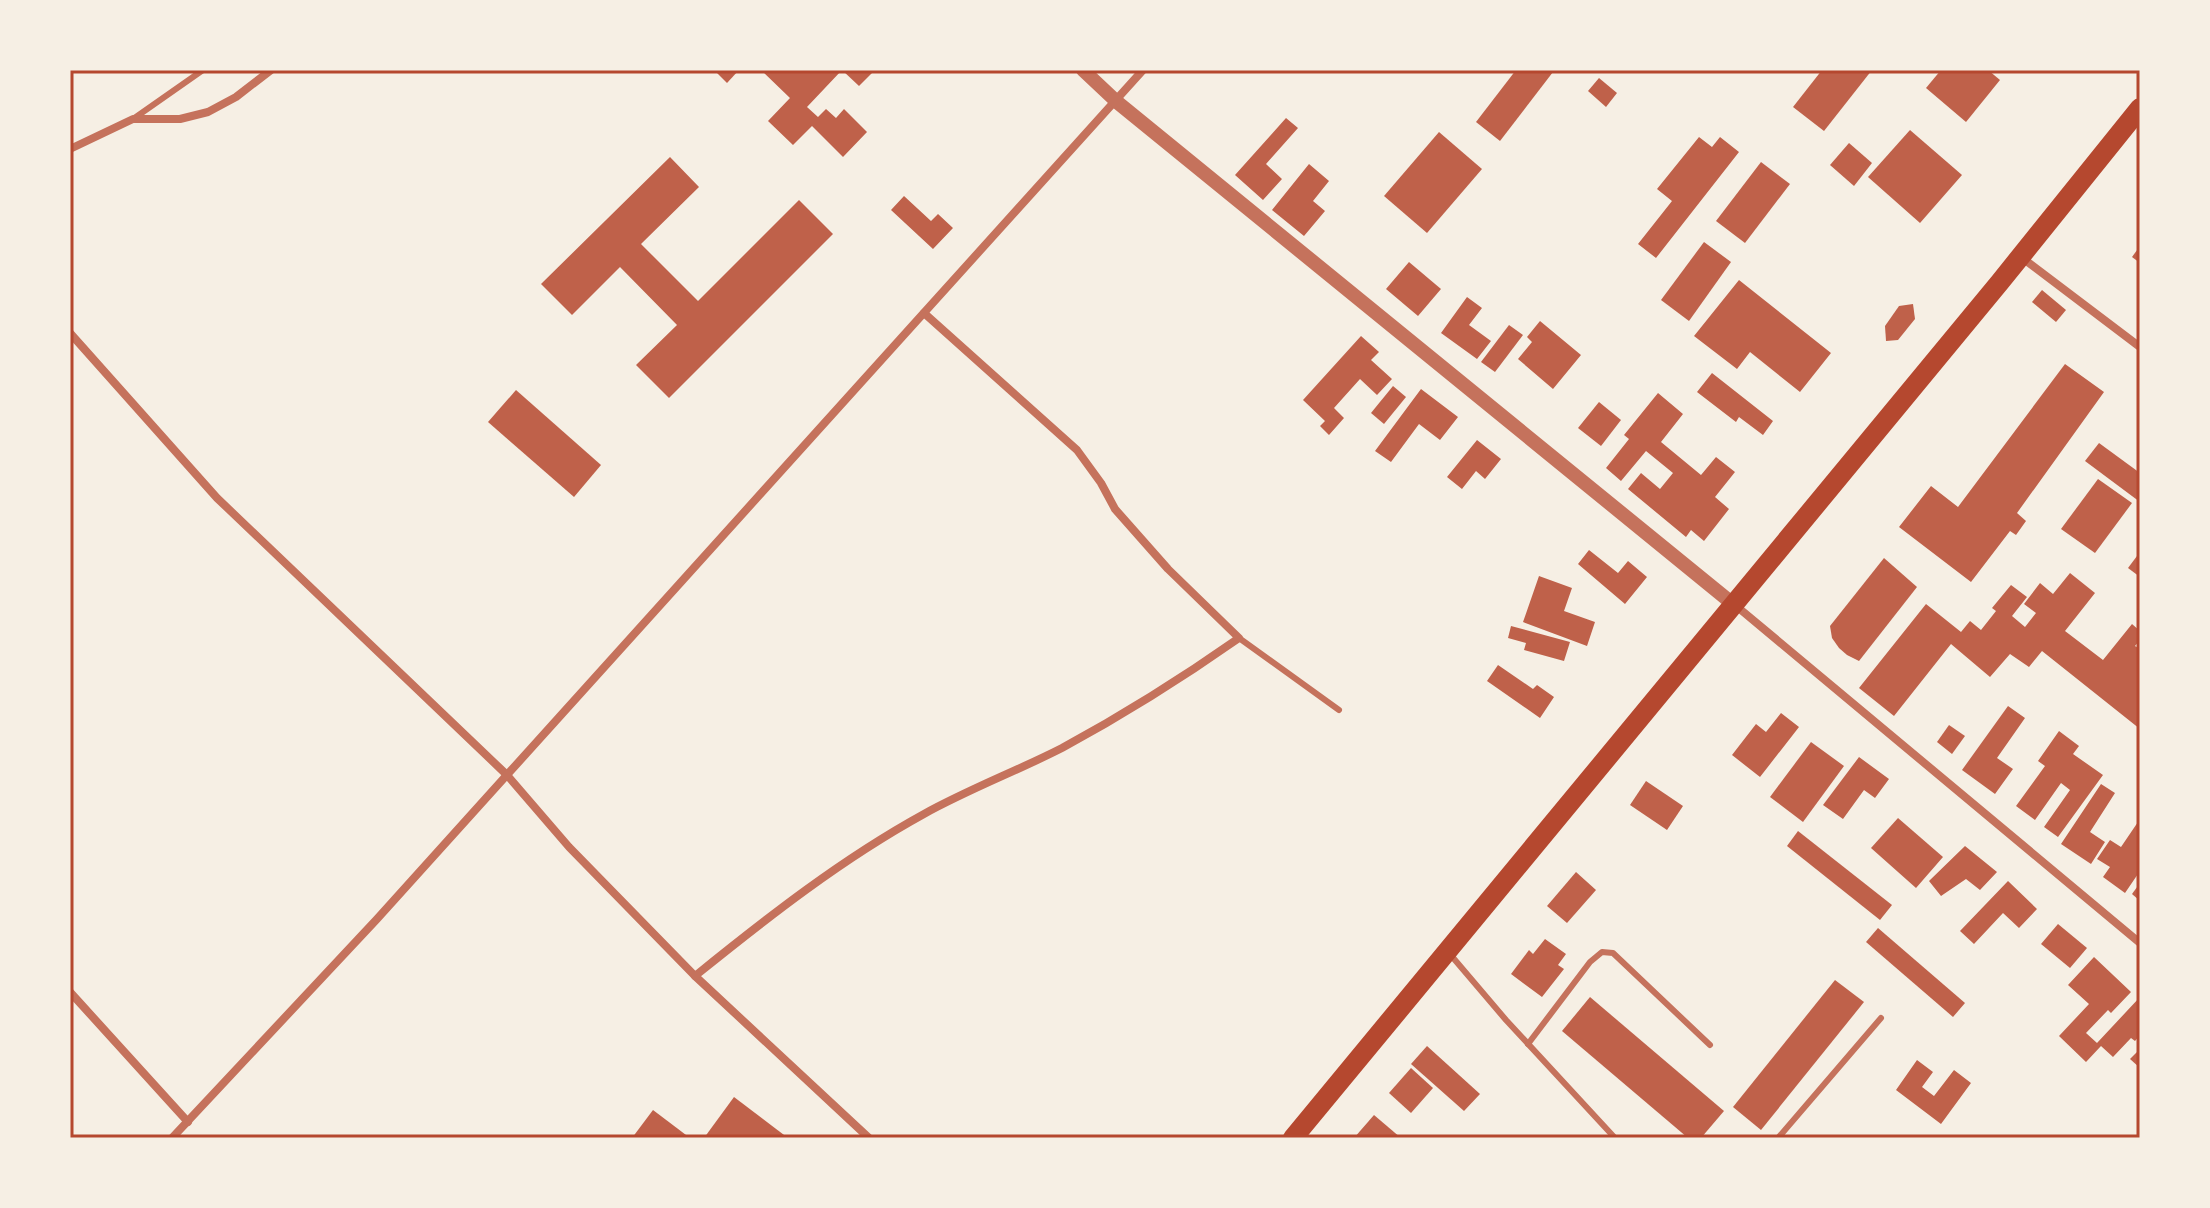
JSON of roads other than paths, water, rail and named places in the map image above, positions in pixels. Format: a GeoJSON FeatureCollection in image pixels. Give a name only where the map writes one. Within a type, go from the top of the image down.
{"type":"FeatureCollection","features":[{"type":"Feature","properties":{"kind":"main road"},"geometry":{"type":"LineString","coordinates":[[1293,1138],[2140,108]]}},
{"type":"Feature","properties":{"kind":"street"},"geometry":{"type":"LineString","coordinates":[[70,149],[133,119],[180,119],[208,112],[236,97],[271,70]]}},
{"type":"Feature","properties":{"kind":"street"},"geometry":{"type":"LineString","coordinates":[[1083,70],[1117,102],[1733,604],[2140,943]]}},
{"type":"Feature","properties":{"kind":"street"},"geometry":{"type":"LineString","coordinates":[[172,1138],[507,775],[1143,70]]}},
{"type":"Feature","properties":{"kind":"street"},"geometry":{"type":"LineString","coordinates":[[2020,256],[2140,347]]}},
{"type":"Feature","properties":{"kind":"street"},"geometry":{"type":"LineString","coordinates":[[695,976],[778,909],[878,841],[927,812],[1063,747],[1179,680],[1239,638],[1168,569],[1115,509],[1077,450],[924,313]]}},
{"type":"Feature","properties":{"kind":"street"},"geometry":{"type":"LineString","coordinates":[[70,333],[217,498],[507,775],[569,847],[695,976],[869,1138]]}},
{"type":"Feature","properties":{"kind":"street"},"geometry":{"type":"LineString","coordinates":[[70,992],[188,1122]]}},
{"type":"Feature","properties":{"kind":"lane"},"geometry":{"type":"LineString","coordinates":[[133,119],[203,70]]}},
{"type":"Feature","properties":{"kind":"lane"},"geometry":{"type":"LineString","coordinates":[[1239,638],[1339,710]]}},
{"type":"Feature","properties":{"kind":"lane"},"geometry":{"type":"LineString","coordinates":[[1447,951],[1615,1138]]}},
{"type":"Feature","properties":{"kind":"lane"},"geometry":{"type":"LineString","coordinates":[[1528,1044],[1590,962],[1602,952],[1613,953],[1710,1045]]}},
{"type":"Feature","properties":{"kind":"lane"},"geometry":{"type":"LineString","coordinates":[[1778,1138],[1881,1018]]}}]}
